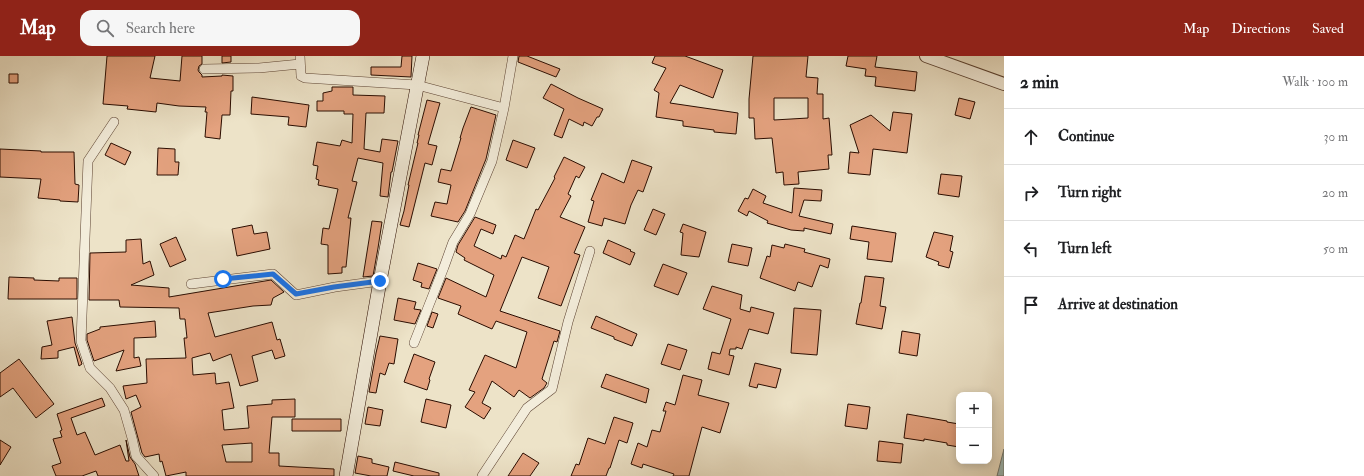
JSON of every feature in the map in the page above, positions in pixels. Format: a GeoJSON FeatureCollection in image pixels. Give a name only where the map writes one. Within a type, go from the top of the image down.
{"type":"FeatureCollection","features":[{"type":"Feature","properties":{"kind":"main road"},"geometry":{"type":"LineString","coordinates":[[346,476],[380,281],[423,56]]}},
{"type":"Feature","properties":{"kind":"street"},"geometry":{"type":"LineString","coordinates":[[414,343],[444,267],[452,242],[470,214],[492,162],[504,108],[513,56]]}},
{"type":"Feature","properties":{"kind":"street"},"geometry":{"type":"LineString","coordinates":[[926,56],[1004,84]]}},
{"type":"Feature","properties":{"kind":"street"},"geometry":{"type":"LineString","coordinates":[[204,70],[259,68],[300,60],[300,76],[305,78],[417,85],[504,108]]}},
{"type":"Feature","properties":{"kind":"street"},"geometry":{"type":"LineString","coordinates":[[114,122],[88,161],[81,341],[90,368],[110,388],[124,410],[136,456],[154,476]]}},
{"type":"Feature","properties":{"kind":"street"},"geometry":{"type":"LineString","coordinates":[[482,476],[527,408],[552,389],[568,322],[590,251]]}},
{"type":"Feature","properties":{"kind":"street"},"geometry":{"type":"LineString","coordinates":[[191,284],[273,274],[296,294],[380,281]]}},
{"type":"Feature","properties":{"kind":"water"},"geometry":{"type":"Polygon","coordinates":[[[1004,449],[1004,476],[997,476],[1004,449]]]}},
{"type":"Feature","properties":{"kind":"building"},"geometry":{"type":"Polygon","coordinates":[[[107,56],[155,56],[150,78],[180,81],[182,56],[202,56],[202,64],[199,66],[198,70],[202,77],[222,75],[233,76],[230,115],[222,115],[220,139],[205,137],[206,107],[179,106],[157,103],[156,112],[127,109],[128,106],[103,104],[107,56]]]}},
{"type":"Feature","properties":{"kind":"building"},"geometry":{"type":"Polygon","coordinates":[[[222,56],[231,56],[231,62],[222,63],[222,56]]]}},
{"type":"Feature","properties":{"kind":"building"},"geometry":{"type":"Polygon","coordinates":[[[402,56],[412,56],[411,77],[371,75],[371,67],[401,67],[402,56]]]}},
{"type":"Feature","properties":{"kind":"building"},"geometry":{"type":"Polygon","coordinates":[[[519,56],[527,56],[560,69],[556,77],[518,62],[519,56]]]}},
{"type":"Feature","properties":{"kind":"building"},"geometry":{"type":"Polygon","coordinates":[[[655,56],[685,56],[723,70],[713,98],[680,85],[670,103],[738,113],[736,134],[714,132],[714,130],[683,126],[683,121],[656,117],[659,93],[654,90],[666,68],[652,63],[655,56]]]}},
{"type":"Feature","properties":{"kind":"building"},"geometry":{"type":"Polygon","coordinates":[[[753,56],[808,56],[806,77],[818,78],[817,94],[823,94],[823,119],[829,118],[832,155],[828,155],[829,169],[798,172],[799,184],[784,185],[783,172],[776,173],[772,138],[755,139],[754,118],[749,118],[749,99],[753,56]],[[774,98],[774,120],[808,118],[808,98],[774,98]]]}},
{"type":"Feature","properties":{"kind":"building"},"geometry":{"type":"Polygon","coordinates":[[[848,56],[877,56],[875,67],[917,72],[915,91],[875,86],[876,77],[865,76],[866,69],[846,66],[848,56]]]}},
{"type":"Feature","properties":{"kind":"building"},"geometry":{"type":"Polygon","coordinates":[[[9,74],[18,74],[18,83],[9,83],[9,74]]]}},
{"type":"Feature","properties":{"kind":"building"},"geometry":{"type":"Polygon","coordinates":[[[551,84],[603,109],[592,126],[584,122],[583,126],[569,119],[562,138],[554,135],[564,109],[543,98],[551,84]]]}},
{"type":"Feature","properties":{"kind":"building"},"geometry":{"type":"Polygon","coordinates":[[[332,87],[353,87],[353,95],[385,96],[384,113],[366,113],[364,149],[380,152],[382,139],[398,141],[391,172],[388,197],[380,196],[383,163],[358,158],[352,181],[357,182],[348,218],[351,218],[346,267],[342,267],[342,273],[328,274],[328,245],[321,244],[323,228],[329,229],[338,189],[318,185],[319,180],[316,179],[318,166],[313,165],[317,142],[340,146],[342,140],[352,143],[353,114],[344,114],[344,111],[317,111],[317,101],[323,101],[323,93],[332,91],[332,87]]]}},
{"type":"Feature","properties":{"kind":"building"},"geometry":{"type":"Polygon","coordinates":[[[252,97],[309,105],[306,127],[288,125],[289,117],[251,114],[252,97]]]}},
{"type":"Feature","properties":{"kind":"building"},"geometry":{"type":"Polygon","coordinates":[[[959,98],[975,102],[970,119],[955,115],[959,98]]]}},
{"type":"Feature","properties":{"kind":"building"},"geometry":{"type":"Polygon","coordinates":[[[427,100],[440,103],[428,144],[437,146],[432,165],[425,163],[409,227],[400,225],[418,143],[418,135],[427,100]]]}},
{"type":"Feature","properties":{"kind":"building"},"geometry":{"type":"Polygon","coordinates":[[[471,107],[496,115],[486,159],[465,211],[458,222],[431,216],[435,202],[447,204],[451,185],[438,182],[441,169],[451,171],[463,128],[471,107]]]}},
{"type":"Feature","properties":{"kind":"building"},"geometry":{"type":"Polygon","coordinates":[[[893,112],[912,114],[907,153],[873,149],[870,175],[848,173],[850,152],[859,153],[850,125],[871,115],[890,131],[893,112]]]}},
{"type":"Feature","properties":{"kind":"building"},"geometry":{"type":"Polygon","coordinates":[[[513,140],[535,148],[527,168],[506,160],[513,140]]]}},
{"type":"Feature","properties":{"kind":"building"},"geometry":{"type":"Polygon","coordinates":[[[111,143],[131,152],[125,165],[105,155],[111,143]]]}},
{"type":"Feature","properties":{"kind":"building"},"geometry":{"type":"Polygon","coordinates":[[[158,148],[175,149],[175,162],[179,162],[178,175],[157,175],[158,148]]]}},
{"type":"Feature","properties":{"kind":"building"},"geometry":{"type":"Polygon","coordinates":[[[0,149],[41,152],[74,152],[75,184],[79,185],[78,202],[38,198],[41,179],[0,177],[0,149]]]}},
{"type":"Feature","properties":{"kind":"building"},"geometry":{"type":"Polygon","coordinates":[[[564,157],[585,167],[579,178],[576,176],[568,194],[571,196],[560,217],[585,227],[574,253],[580,255],[561,306],[538,298],[549,267],[522,257],[500,311],[560,331],[557,342],[554,341],[542,379],[547,383],[544,388],[530,398],[519,390],[514,397],[492,381],[482,403],[491,408],[484,419],[465,407],[475,392],[469,390],[485,355],[516,368],[527,332],[496,321],[492,329],[458,314],[461,306],[438,298],[446,278],[486,297],[494,275],[464,260],[465,258],[456,252],[458,245],[475,217],[496,225],[493,234],[481,229],[474,246],[501,259],[502,255],[506,257],[515,235],[524,239],[536,209],[538,210],[564,157]]]}},
{"type":"Feature","properties":{"kind":"building"},"geometry":{"type":"Polygon","coordinates":[[[632,160],[652,167],[643,192],[638,190],[625,224],[604,218],[602,226],[588,222],[594,201],[591,200],[602,173],[624,183],[632,160]]]}},
{"type":"Feature","properties":{"kind":"building"},"geometry":{"type":"Polygon","coordinates":[[[941,174],[962,176],[959,197],[938,194],[941,174]]]}},
{"type":"Feature","properties":{"kind":"building"},"geometry":{"type":"Polygon","coordinates":[[[794,188],[822,190],[821,201],[804,200],[799,216],[833,224],[831,234],[804,228],[804,231],[791,230],[767,223],[768,221],[749,211],[747,216],[738,211],[745,198],[748,199],[753,189],[766,196],[763,203],[792,213],[794,188]]]}},
{"type":"Feature","properties":{"kind":"building"},"geometry":{"type":"Polygon","coordinates":[[[653,209],[665,214],[656,235],[644,230],[653,209]]]}},
{"type":"Feature","properties":{"kind":"building"},"geometry":{"type":"Polygon","coordinates":[[[372,221],[382,222],[378,248],[373,276],[363,277],[372,221]]]}},
{"type":"Feature","properties":{"kind":"building"},"geometry":{"type":"Polygon","coordinates":[[[683,224],[706,232],[699,257],[681,255],[683,233],[680,232],[683,224]]]}},
{"type":"Feature","properties":{"kind":"building"},"geometry":{"type":"Polygon","coordinates":[[[252,225],[254,234],[267,232],[270,249],[237,256],[232,229],[252,225]]]}},
{"type":"Feature","properties":{"kind":"building"},"geometry":{"type":"Polygon","coordinates":[[[852,226],[896,233],[892,262],[867,259],[869,242],[850,239],[852,226]]]}},
{"type":"Feature","properties":{"kind":"building"},"geometry":{"type":"Polygon","coordinates":[[[934,232],[953,236],[950,251],[953,252],[949,268],[938,265],[939,262],[926,257],[934,232]]]}},
{"type":"Feature","properties":{"kind":"building"},"geometry":{"type":"Polygon","coordinates":[[[176,237],[186,260],[170,267],[160,244],[176,237]]]}},
{"type":"Feature","properties":{"kind":"building"},"geometry":{"type":"Polygon","coordinates":[[[141,239],[143,264],[150,261],[154,275],[131,285],[169,288],[169,297],[271,280],[284,292],[273,298],[271,305],[253,306],[208,313],[215,337],[272,322],[277,340],[280,339],[285,356],[275,359],[272,350],[252,356],[258,381],[240,386],[231,354],[213,361],[210,353],[192,358],[193,375],[215,373],[216,384],[229,382],[234,408],[222,410],[224,430],[249,428],[247,406],[272,404],[272,400],[295,399],[295,417],[272,417],[269,453],[279,453],[279,466],[334,469],[334,476],[186,476],[186,472],[166,476],[162,461],[160,462],[159,454],[145,457],[142,453],[131,412],[141,407],[136,395],[126,399],[123,386],[147,383],[146,359],[186,358],[184,338],[187,338],[185,319],[180,319],[179,308],[120,307],[119,300],[89,300],[90,253],[126,252],[126,240],[141,239]],[[252,443],[222,445],[226,462],[252,462],[252,443]]]}},
{"type":"Feature","properties":{"kind":"building"},"geometry":{"type":"Polygon","coordinates":[[[608,240],[635,253],[630,265],[603,253],[608,240]]]}},
{"type":"Feature","properties":{"kind":"building"},"geometry":{"type":"Polygon","coordinates":[[[732,244],[752,248],[748,266],[728,262],[732,244]]]}},
{"type":"Feature","properties":{"kind":"building"},"geometry":{"type":"Polygon","coordinates":[[[785,244],[805,249],[804,252],[830,259],[828,268],[820,265],[812,287],[798,282],[795,291],[760,278],[767,256],[770,257],[772,245],[784,248],[785,244]]]}},
{"type":"Feature","properties":{"kind":"building"},"geometry":{"type":"Polygon","coordinates":[[[418,263],[437,269],[429,289],[421,287],[422,283],[413,280],[418,263]]]}},
{"type":"Feature","properties":{"kind":"building"},"geometry":{"type":"Polygon","coordinates":[[[663,264],[687,273],[678,295],[654,286],[663,264]]]}},
{"type":"Feature","properties":{"kind":"building"},"geometry":{"type":"Polygon","coordinates":[[[865,276],[884,278],[880,306],[886,307],[882,329],[856,324],[865,276]]]}},
{"type":"Feature","properties":{"kind":"building"},"geometry":{"type":"Polygon","coordinates":[[[9,277],[59,281],[59,278],[77,278],[77,299],[8,299],[9,277]]]}},
{"type":"Feature","properties":{"kind":"building"},"geometry":{"type":"Polygon","coordinates":[[[712,286],[742,295],[740,309],[750,312],[751,307],[774,313],[768,334],[749,329],[742,349],[736,347],[736,349],[730,349],[729,355],[734,356],[729,375],[708,369],[712,352],[720,354],[731,319],[703,309],[712,286]]]}},
{"type":"Feature","properties":{"kind":"building"},"geometry":{"type":"Polygon","coordinates":[[[398,298],[416,302],[414,309],[421,310],[415,324],[394,320],[398,298]]]}},
{"type":"Feature","properties":{"kind":"building"},"geometry":{"type":"Polygon","coordinates":[[[794,308],[821,310],[817,355],[791,353],[794,308]]]}},
{"type":"Feature","properties":{"kind":"building"},"geometry":{"type":"Polygon","coordinates":[[[432,312],[438,314],[433,328],[427,326],[432,312]]]}},
{"type":"Feature","properties":{"kind":"building"},"geometry":{"type":"Polygon","coordinates":[[[596,316],[637,334],[632,346],[591,328],[596,316]]]}},
{"type":"Feature","properties":{"kind":"building"},"geometry":{"type":"Polygon","coordinates":[[[72,317],[75,343],[82,364],[79,366],[74,347],[58,351],[58,358],[41,359],[42,347],[52,345],[47,321],[72,317]]]}},
{"type":"Feature","properties":{"kind":"building"},"geometry":{"type":"Polygon","coordinates":[[[155,321],[156,337],[134,338],[134,358],[139,357],[141,366],[116,371],[124,350],[94,361],[87,340],[87,334],[100,329],[100,327],[155,321]]]}},
{"type":"Feature","properties":{"kind":"building"},"geometry":{"type":"Polygon","coordinates":[[[902,331],[920,334],[917,356],[899,353],[902,331]]]}},
{"type":"Feature","properties":{"kind":"building"},"geometry":{"type":"Polygon","coordinates":[[[380,336],[398,339],[394,364],[389,363],[385,375],[380,373],[376,393],[369,392],[380,336]]]}},
{"type":"Feature","properties":{"kind":"building"},"geometry":{"type":"Polygon","coordinates":[[[668,344],[687,350],[680,370],[661,364],[668,344]]]}},
{"type":"Feature","properties":{"kind":"building"},"geometry":{"type":"Polygon","coordinates":[[[414,354],[435,362],[427,390],[404,382],[414,354]]]}},
{"type":"Feature","properties":{"kind":"building"},"geometry":{"type":"Polygon","coordinates":[[[19,359],[54,404],[36,418],[13,388],[0,397],[0,373],[19,359]]]}},
{"type":"Feature","properties":{"kind":"building"},"geometry":{"type":"Polygon","coordinates":[[[755,363],[781,369],[776,388],[758,384],[757,388],[749,386],[755,363]]]}},
{"type":"Feature","properties":{"kind":"building"},"geometry":{"type":"Polygon","coordinates":[[[606,374],[649,389],[646,403],[601,387],[606,374]]]}},
{"type":"Feature","properties":{"kind":"building"},"geometry":{"type":"Polygon","coordinates":[[[683,375],[702,380],[698,395],[729,403],[720,433],[702,427],[689,476],[673,476],[674,474],[643,464],[642,468],[631,464],[638,443],[647,447],[652,430],[660,432],[666,411],[663,411],[666,402],[675,405],[683,375]]]}},
{"type":"Feature","properties":{"kind":"building"},"geometry":{"type":"Polygon","coordinates":[[[102,398],[105,406],[71,418],[77,435],[85,432],[95,455],[120,445],[126,461],[129,461],[126,440],[130,457],[135,464],[139,476],[98,476],[96,471],[82,476],[56,476],[52,466],[61,463],[53,439],[62,437],[60,431],[62,430],[57,414],[102,398]]]}},
{"type":"Feature","properties":{"kind":"building"},"geometry":{"type":"Polygon","coordinates":[[[426,399],[451,405],[446,428],[421,422],[426,399]]]}},
{"type":"Feature","properties":{"kind":"building"},"geometry":{"type":"Polygon","coordinates":[[[848,404],[870,407],[867,429],[845,426],[848,404]]]}},
{"type":"Feature","properties":{"kind":"building"},"geometry":{"type":"Polygon","coordinates":[[[368,407],[383,410],[380,426],[365,424],[368,407]]]}},
{"type":"Feature","properties":{"kind":"building"},"geometry":{"type":"Polygon","coordinates":[[[907,414],[956,424],[956,446],[947,445],[947,443],[924,439],[924,441],[904,438],[907,414]]]}},
{"type":"Feature","properties":{"kind":"building"},"geometry":{"type":"Polygon","coordinates":[[[614,417],[633,423],[627,443],[619,440],[606,476],[571,476],[576,464],[579,465],[588,438],[605,444],[614,417]]]}},
{"type":"Feature","properties":{"kind":"building"},"geometry":{"type":"Polygon","coordinates":[[[292,419],[341,419],[341,431],[292,431],[292,419]]]}},
{"type":"Feature","properties":{"kind":"building"},"geometry":{"type":"Polygon","coordinates":[[[0,440],[11,447],[0,465],[0,440]]]}},
{"type":"Feature","properties":{"kind":"building"},"geometry":{"type":"Polygon","coordinates":[[[879,441],[903,444],[901,463],[877,461],[879,441]]]}},
{"type":"Feature","properties":{"kind":"building"},"geometry":{"type":"Polygon","coordinates":[[[523,453],[539,463],[530,476],[508,476],[523,453]]]}},
{"type":"Feature","properties":{"kind":"building"},"geometry":{"type":"Polygon","coordinates":[[[358,456],[372,459],[372,463],[389,467],[387,476],[371,476],[355,473],[358,456]]]}},
{"type":"Feature","properties":{"kind":"building"},"geometry":{"type":"Polygon","coordinates":[[[395,462],[439,473],[439,476],[414,476],[393,471],[395,462]]]}},
{"type":"Feature","properties":{"kind":"route"},"geometry":{"type":"LineString","coordinates":[[223,279],[273,274],[296,294],[380,281]]}}]}
